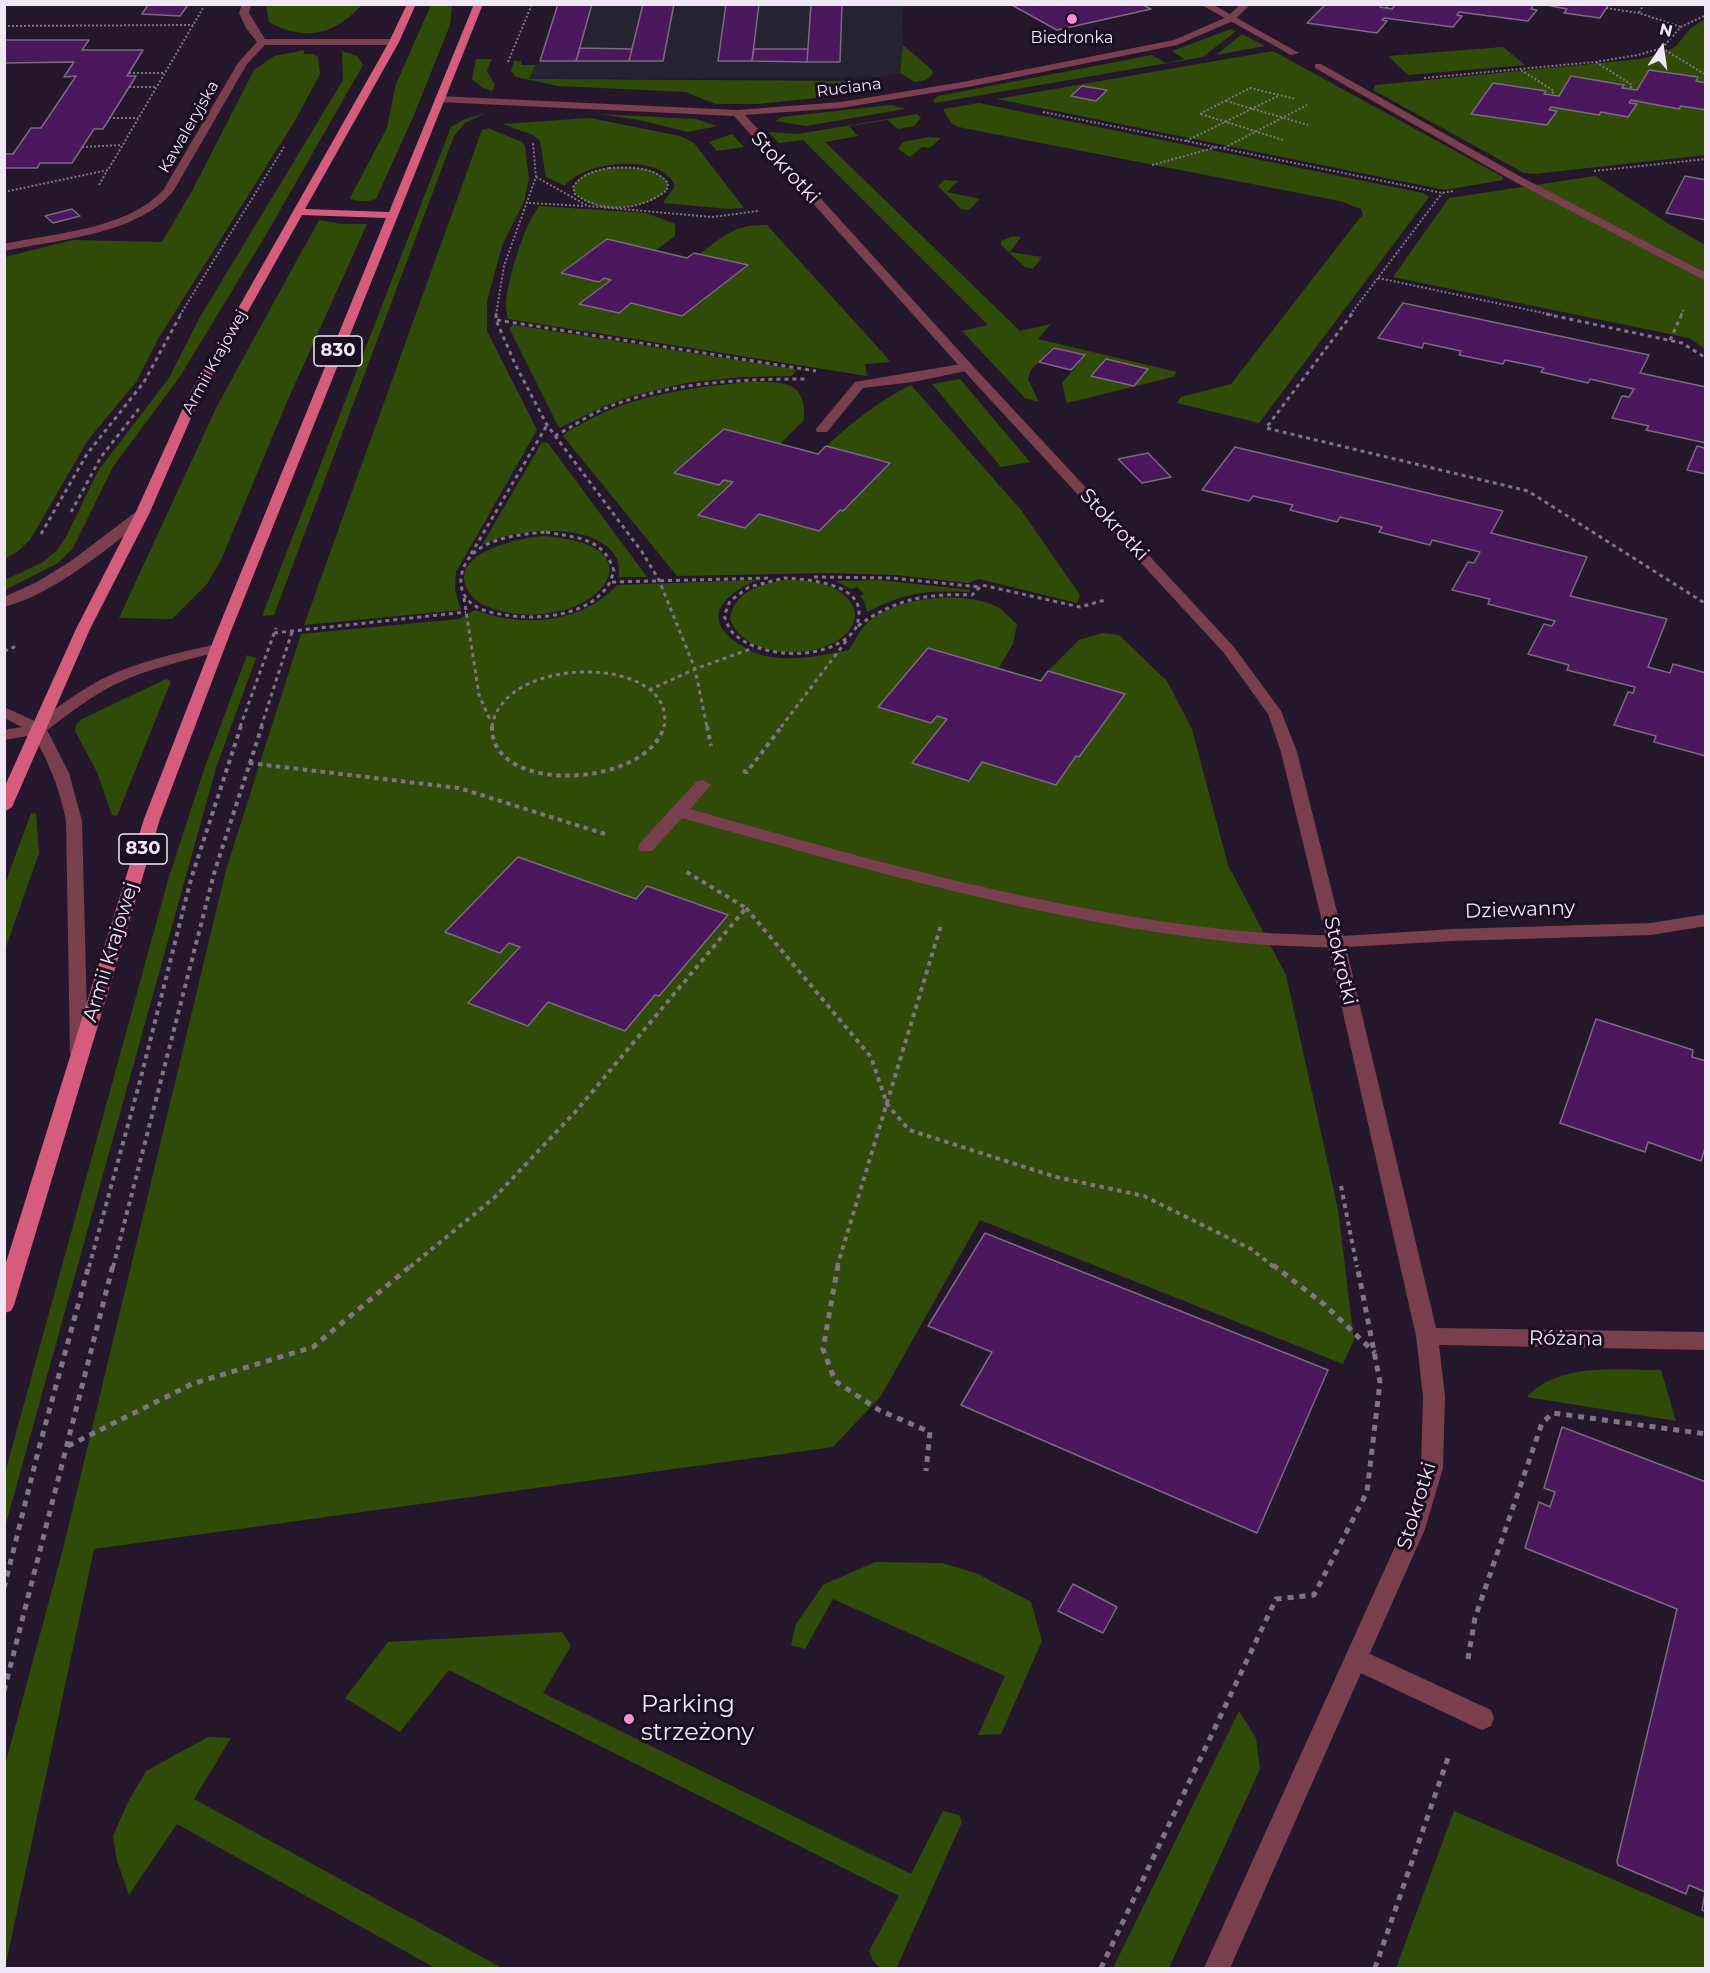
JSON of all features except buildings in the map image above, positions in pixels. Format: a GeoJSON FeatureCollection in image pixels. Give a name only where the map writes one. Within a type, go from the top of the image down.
{"type":"FeatureCollection","features":[{"type":"Feature","properties":{"kind":"main road","name":"Armii Krajowej"},"geometry":{"type":"LineString","coordinates":[[4,807],[83,629],[142,514],[195,395],[394,42],[412,4]]}},
{"type":"Feature","properties":{"kind":"main road","name":"Armii Krajowej"},"geometry":{"type":"LineString","coordinates":[[4,1305],[152,819],[217,648],[479,4]]}},
{"type":"Feature","properties":{"kind":"main road"},"geometry":{"type":"LineString","coordinates":[[299,212],[393,215]]}},
{"type":"Feature","properties":{"kind":"street"},"geometry":{"type":"LineString","coordinates":[[247,4],[243,13],[262,42],[394,42]]}},
{"type":"Feature","properties":{"kind":"street"},"geometry":{"type":"LineString","coordinates":[[1204,4],[1294,53]]}},
{"type":"Feature","properties":{"kind":"street","name":"Ruciana"},"geometry":{"type":"LineString","coordinates":[[440,99],[737,113],[841,105],[968,84],[1177,42],[1230,19],[1247,4]]}},
{"type":"Feature","properties":{"kind":"street","name":"Kawaleryjska"},"geometry":{"type":"LineString","coordinates":[[4,248],[120,220],[146,211],[159,202],[170,190],[243,63],[262,42]]}},
{"type":"Feature","properties":{"kind":"street"},"geometry":{"type":"LineString","coordinates":[[1318,66],[1519,180],[1706,278]]}},
{"type":"Feature","properties":{"kind":"street","name":"Stokrotki"},"geometry":{"type":"LineString","coordinates":[[737,113],[967,367],[1229,650],[1276,714],[1289,752],[1336,942],[1427,1336],[1434,1396],[1432,1467],[1414,1529],[1217,1968]]}},
{"type":"Feature","properties":{"kind":"street"},"geometry":{"type":"LineString","coordinates":[[822,429],[859,384],[913,378],[967,367]]}},
{"type":"Feature","properties":{"kind":"street"},"geometry":{"type":"LineString","coordinates":[[4,603],[38,589],[63,574],[142,514]]}},
{"type":"Feature","properties":{"kind":"street"},"geometry":{"type":"LineString","coordinates":[[4,735],[38,729],[88,693],[143,667],[217,648]]}},
{"type":"Feature","properties":{"kind":"street"},"geometry":{"type":"LineString","coordinates":[[4,712],[38,729]]}},
{"type":"Feature","properties":{"kind":"street","name":"Armii Krajowej"},"geometry":{"type":"LineString","coordinates":[[38,729],[60,766],[69,794],[74,821],[79,1053]]}},
{"type":"Feature","properties":{"kind":"street"},"geometry":{"type":"LineString","coordinates":[[646,847],[703,785]]}},
{"type":"Feature","properties":{"kind":"street","name":"Dziewanny"},"geometry":{"type":"LineString","coordinates":[[680,812],[849,860],[1085,912],[1216,935],[1336,942],[1453,935],[1652,928],[1706,920]]}},
{"type":"Feature","properties":{"kind":"street","name":"Różana"},"geometry":{"type":"LineString","coordinates":[[1427,1336],[1706,1341]]}},
{"type":"Feature","properties":{"kind":"street"},"geometry":{"type":"LineString","coordinates":[[1357,1659],[1482,1718]]}},
{"type":"Feature","properties":{"kind":"path"},"geometry":{"type":"LineString","coordinates":[[4,192],[108,170],[205,4]]}},
{"type":"Feature","properties":{"kind":"path"},"geometry":{"type":"LineString","coordinates":[[1386,8],[1389,4]]}},
{"type":"Feature","properties":{"kind":"path"},"geometry":{"type":"LineString","coordinates":[[1639,13],[1644,4]]}},
{"type":"Feature","properties":{"kind":"path"},"geometry":{"type":"LineString","coordinates":[[1606,8],[1639,13],[1681,27]]}},
{"type":"Feature","properties":{"kind":"path"},"geometry":{"type":"LineString","coordinates":[[1355,87],[1368,82],[1596,62],[1638,55],[1662,48],[1681,27],[1706,15]]}},
{"type":"Feature","properties":{"kind":"path"},"geometry":{"type":"LineString","coordinates":[[4,26],[194,25]]}},
{"type":"Feature","properties":{"kind":"path"},"geometry":{"type":"LineString","coordinates":[[1662,48],[1706,75]]}},
{"type":"Feature","properties":{"kind":"path"},"geometry":{"type":"LineString","coordinates":[[1596,62],[1632,85],[1630,89]]}},
{"type":"Feature","properties":{"kind":"path"},"geometry":{"type":"LineString","coordinates":[[1520,69],[1554,91],[1551,95]]}},
{"type":"Feature","properties":{"kind":"path"},"geometry":{"type":"LineString","coordinates":[[129,73],[166,72]]}},
{"type":"Feature","properties":{"kind":"path"},"geometry":{"type":"LineString","coordinates":[[129,87],[157,87]]}},
{"type":"Feature","properties":{"kind":"path"},"geometry":{"type":"LineString","coordinates":[[1224,148],[1256,132],[1311,103],[1250,88],[1200,114],[1256,132],[1283,140]]}},
{"type":"Feature","properties":{"kind":"path"},"geometry":{"type":"LineString","coordinates":[[1186,141],[1279,95]]}},
{"type":"Feature","properties":{"kind":"path"},"geometry":{"type":"LineString","coordinates":[[1226,101],[1308,125]]}},
{"type":"Feature","properties":{"kind":"path"},"geometry":{"type":"LineString","coordinates":[[1038,111],[1442,193],[1519,180],[1706,159]]}},
{"type":"Feature","properties":{"kind":"path"},"geometry":{"type":"LineString","coordinates":[[110,118],[139,118]]}},
{"type":"Feature","properties":{"kind":"path"},"geometry":{"type":"LineString","coordinates":[[40,535],[87,454],[144,382],[187,302],[288,139]]}},
{"type":"Feature","properties":{"kind":"path"},"geometry":{"type":"LineString","coordinates":[[529,139],[534,143],[536,177],[529,203],[504,266],[496,305],[496,320],[516,366],[547,425],[642,552],[660,580],[694,669],[714,762],[703,785]]}},
{"type":"Feature","properties":{"kind":"path"},"geometry":{"type":"LineString","coordinates":[[82,147],[123,145]]}},
{"type":"Feature","properties":{"kind":"path"},"geometry":{"type":"LineString","coordinates":[[1152,165],[1218,147]]}},
{"type":"Feature","properties":{"kind":"path"},"geometry":{"type":"LineString","coordinates":[[621,167],[656,172],[668,183],[667,190],[654,200],[618,208],[587,202],[579,198],[573,190],[575,183],[591,172],[621,167]]}},
{"type":"Feature","properties":{"kind":"path"},"geometry":{"type":"LineString","coordinates":[[536,177],[588,206]]}},
{"type":"Feature","properties":{"kind":"path"},"geometry":{"type":"LineString","coordinates":[[1442,193],[1266,428],[1528,491],[1706,604]]}},
{"type":"Feature","properties":{"kind":"path"},"geometry":{"type":"LineString","coordinates":[[529,203],[618,208],[712,218],[758,211]]}},
{"type":"Feature","properties":{"kind":"path"},"geometry":{"type":"LineString","coordinates":[[1378,278],[1670,340],[1682,343],[1706,358]]}},
{"type":"Feature","properties":{"kind":"path"},"geometry":{"type":"LineString","coordinates":[[496,320],[820,372]]}},
{"type":"Feature","properties":{"kind":"path"},"geometry":{"type":"LineString","coordinates":[[555,436],[599,411],[633,398],[684,386],[740,379],[808,379]]}},
{"type":"Feature","properties":{"kind":"path"},"geometry":{"type":"LineString","coordinates":[[69,516],[101,457],[143,404]]}},
{"type":"Feature","properties":{"kind":"path"},"geometry":{"type":"LineString","coordinates":[[492,723],[479,695],[460,582],[461,574],[547,425]]}},
{"type":"Feature","properties":{"kind":"path"},"geometry":{"type":"LineString","coordinates":[[464,598],[481,609],[504,616],[549,617],[586,606],[606,591],[615,572],[612,560],[604,549],[588,540],[569,534],[546,532],[513,536],[491,543],[471,554]]}},
{"type":"Feature","properties":{"kind":"path"},"geometry":{"type":"LineString","coordinates":[[784,578],[752,585],[738,593],[725,610],[724,619],[733,636],[753,648],[778,653],[806,653],[830,647],[851,634]]}},
{"type":"Feature","properties":{"kind":"path"},"geometry":{"type":"LineString","coordinates":[[799,578],[818,579],[848,594],[858,604],[860,615],[857,626]]}},
{"type":"Feature","properties":{"kind":"path"},"geometry":{"type":"LineString","coordinates":[[612,582],[891,578],[980,587],[982,585],[1080,607],[1106,600]]}},
{"type":"Feature","properties":{"kind":"path"},"geometry":{"type":"LineString","coordinates":[[712,765],[747,772],[857,626],[876,611],[919,596],[972,595],[980,587]]}},
{"type":"Feature","properties":{"kind":"path"},"geometry":{"type":"LineString","coordinates":[[274,633],[466,612]]}},
{"type":"Feature","properties":{"kind":"path"},"geometry":{"type":"LineString","coordinates":[[4,1588],[39,1448],[140,1081],[192,879],[228,762],[279,618]]}},
{"type":"Feature","properties":{"kind":"path"},"geometry":{"type":"LineString","coordinates":[[4,1690],[215,870],[292,632]]}},
{"type":"Feature","properties":{"kind":"path"},"geometry":{"type":"LineString","coordinates":[[4,651],[18,646]]}},
{"type":"Feature","properties":{"kind":"path"},"geometry":{"type":"LineString","coordinates":[[649,690],[694,669],[753,648]]}},
{"type":"Feature","properties":{"kind":"path"},"geometry":{"type":"LineString","coordinates":[[571,672],[617,675],[636,681],[649,690],[661,703],[666,718],[656,743],[645,753],[629,763],[602,772],[574,776],[528,769],[514,763],[498,748],[492,735],[492,723],[495,711],[512,693],[533,682],[571,672]]}},
{"type":"Feature","properties":{"kind":"path"},"geometry":{"type":"LineString","coordinates":[[249,763],[459,788],[646,847],[746,908],[871,1057],[887,1104],[909,1130],[1056,1177],[1144,1196],[1251,1249],[1326,1305],[1375,1353]]}},
{"type":"Feature","properties":{"kind":"path"},"geometry":{"type":"LineString","coordinates":[[67,1446],[192,1384],[313,1347],[495,1198],[577,1110],[746,908]]}},
{"type":"Feature","properties":{"kind":"path"},"geometry":{"type":"LineString","coordinates":[[926,1472],[930,1432],[879,1410],[835,1381],[823,1349],[836,1271],[942,922]]}},
{"type":"Feature","properties":{"kind":"path"},"geometry":{"type":"LineString","coordinates":[[1101,1968],[1276,1599],[1314,1595],[1367,1492],[1380,1383],[1340,1179]]}},
{"type":"Feature","properties":{"kind":"path"},"geometry":{"type":"LineString","coordinates":[[1542,1423],[1554,1413],[1706,1434]]}},
{"type":"Feature","properties":{"kind":"shaded area"},"geometry":{"type":"Polygon","coordinates":[[[592,5],[907,5],[902,9],[903,45],[900,73],[884,77],[528,79],[535,64],[540,61],[576,61],[592,5]]]}},
{"type":"Feature","properties":{"kind":"green space"},"geometry":{"type":"Polygon","coordinates":[[[266,4],[362,5],[330,29],[307,33],[295,32],[269,22],[266,4]]]}},
{"type":"Feature","properties":{"kind":"green space"},"geometry":{"type":"Polygon","coordinates":[[[431,5],[452,5],[450,25],[414,115],[376,199],[357,201],[350,199],[387,128],[396,84],[431,5]]]}},
{"type":"Feature","properties":{"kind":"green space"},"geometry":{"type":"Polygon","coordinates":[[[1705,19],[1705,155],[1534,174],[1524,173],[1373,90],[1375,85],[1641,59],[1666,52],[1676,46],[1690,29],[1705,19]]]}},
{"type":"Feature","properties":{"kind":"green space"},"geometry":{"type":"Polygon","coordinates":[[[1231,29],[1236,31],[1203,57],[935,103],[933,100],[938,96],[1152,55],[1166,63],[1184,59],[1172,51],[1231,29]]]}},
{"type":"Feature","properties":{"kind":"green space"},"geometry":{"type":"Polygon","coordinates":[[[1242,34],[1265,46],[1216,55],[1242,34]]]}},
{"type":"Feature","properties":{"kind":"green space"},"geometry":{"type":"Polygon","coordinates":[[[903,45],[932,70],[933,74],[926,80],[915,82],[900,73],[903,45]]]}},
{"type":"Feature","properties":{"kind":"green space"},"geometry":{"type":"Polygon","coordinates":[[[1503,47],[1525,65],[1408,75],[1388,56],[1503,47]]]}},
{"type":"Feature","properties":{"kind":"green space"},"geometry":{"type":"Polygon","coordinates":[[[305,50],[303,54],[314,54],[318,57],[320,74],[296,119],[158,339],[137,381],[88,440],[30,540],[5,559],[5,257],[73,240],[162,242],[192,191],[254,70],[274,56],[305,50]]]}},
{"type":"Feature","properties":{"kind":"green space"},"geometry":{"type":"Polygon","coordinates":[[[342,51],[357,56],[363,65],[267,233],[181,375],[113,467],[73,548],[58,563],[5,590],[5,580],[43,562],[56,551],[66,537],[98,471],[169,378],[200,317],[343,80],[342,51]]]}},
{"type":"Feature","properties":{"kind":"green space"},"geometry":{"type":"Polygon","coordinates":[[[1273,51],[1503,177],[1503,180],[1445,190],[997,99],[1273,51]]]}},
{"type":"Feature","properties":{"kind":"green space"},"geometry":{"type":"Polygon","coordinates":[[[476,59],[492,59],[487,71],[495,85],[492,91],[483,88],[472,79],[476,59]]]}},
{"type":"Feature","properties":{"kind":"green space"},"geometry":{"type":"Polygon","coordinates":[[[514,61],[522,61],[521,65],[535,65],[529,79],[871,81],[875,86],[871,92],[759,104],[716,104],[685,92],[558,86],[516,77],[511,71],[514,61]]]}},
{"type":"Feature","properties":{"kind":"green space"},"geometry":{"type":"Polygon","coordinates":[[[979,103],[1423,193],[1429,197],[1259,423],[1177,403],[1181,397],[1231,384],[1363,215],[1361,209],[1340,201],[958,127],[951,123],[943,109],[979,103]]]}},
{"type":"Feature","properties":{"kind":"green space"},"geometry":{"type":"Polygon","coordinates":[[[891,105],[905,109],[806,126],[775,121],[782,117],[891,105]]]}},
{"type":"Feature","properties":{"kind":"green space"},"geometry":{"type":"Polygon","coordinates":[[[485,113],[465,123],[454,136],[274,615],[262,616],[451,127],[465,119],[485,113]]]}},
{"type":"Feature","properties":{"kind":"green space"},"geometry":{"type":"Polygon","coordinates":[[[599,114],[696,119],[717,126],[688,132],[639,120],[599,114]]]}},
{"type":"Feature","properties":{"kind":"green space"},"geometry":{"type":"Polygon","coordinates":[[[917,114],[921,118],[914,126],[898,129],[887,120],[849,126],[858,136],[825,142],[1020,331],[1051,324],[1038,339],[1177,372],[1173,377],[1067,403],[1062,383],[1086,355],[1053,347],[1031,370],[1028,379],[1039,402],[1025,398],[962,331],[988,325],[803,140],[779,143],[768,132],[798,134],[917,114]]]}},
{"type":"Feature","properties":{"kind":"green space"},"geometry":{"type":"Polygon","coordinates":[[[590,118],[680,136],[694,143],[744,208],[729,209],[663,203],[675,186],[667,175],[655,168],[639,164],[604,166],[574,177],[565,186],[546,177],[540,141],[533,135],[502,124],[590,118]]]}},
{"type":"Feature","properties":{"kind":"green space"},"geometry":{"type":"Polygon","coordinates":[[[488,128],[522,142],[525,146],[529,179],[524,202],[503,243],[487,301],[487,331],[537,430],[456,572],[455,590],[461,610],[304,625],[482,130],[488,128]]]}},
{"type":"Feature","properties":{"kind":"green space"},"geometry":{"type":"Polygon","coordinates":[[[732,134],[744,147],[717,151],[709,142],[732,134]]]}},
{"type":"Feature","properties":{"kind":"green space"},"geometry":{"type":"Polygon","coordinates":[[[929,137],[941,138],[930,148],[922,147],[910,157],[898,149],[903,142],[929,137]]]}},
{"type":"Feature","properties":{"kind":"green space"},"geometry":{"type":"Polygon","coordinates":[[[621,167],[647,170],[658,174],[668,183],[667,190],[658,197],[634,206],[605,207],[592,204],[573,190],[575,184],[585,175],[621,167]]]}},
{"type":"Feature","properties":{"kind":"green space"},"geometry":{"type":"Polygon","coordinates":[[[1595,176],[1705,245],[1705,349],[1689,338],[1393,277],[1449,198],[1595,176]]]}},
{"type":"Feature","properties":{"kind":"green space"},"geometry":{"type":"Polygon","coordinates":[[[944,180],[958,181],[947,192],[980,199],[969,210],[961,209],[938,186],[944,180]]]}},
{"type":"Feature","properties":{"kind":"green space"},"geometry":{"type":"Polygon","coordinates":[[[540,206],[646,213],[675,224],[675,236],[655,251],[607,240],[561,272],[611,280],[580,304],[619,313],[631,303],[682,315],[748,266],[700,254],[731,232],[747,226],[767,225],[891,362],[865,364],[867,376],[508,319],[507,295],[513,268],[523,237],[540,206]]]}},
{"type":"Feature","properties":{"kind":"green space"},"geometry":{"type":"Polygon","coordinates":[[[319,220],[343,224],[367,224],[286,404],[221,560],[207,584],[172,619],[119,618],[217,406],[319,220]]]}},
{"type":"Feature","properties":{"kind":"green space"},"geometry":{"type":"Polygon","coordinates":[[[1014,236],[1021,237],[1010,252],[1042,257],[1033,269],[1025,267],[1001,245],[1001,241],[1014,236]]]}},
{"type":"Feature","properties":{"kind":"green space"},"geometry":{"type":"Polygon","coordinates":[[[514,325],[796,370],[792,376],[741,377],[686,383],[635,395],[605,406],[559,428],[509,328],[514,325]]]}},
{"type":"Feature","properties":{"kind":"green space"},"geometry":{"type":"Polygon","coordinates":[[[960,379],[1030,462],[1001,467],[932,384],[960,379]]]}},
{"type":"Feature","properties":{"kind":"green space"},"geometry":{"type":"Polygon","coordinates":[[[747,382],[789,385],[801,396],[804,420],[780,444],[675,473],[718,485],[724,480],[733,482],[699,515],[745,528],[843,431],[887,398],[911,385],[1021,510],[1080,595],[1077,603],[979,579],[968,583],[896,575],[830,573],[677,576],[563,436],[571,429],[606,412],[645,398],[747,382]]]}},
{"type":"Feature","properties":{"kind":"green space"},"geometry":{"type":"Polygon","coordinates":[[[542,442],[548,443],[647,577],[619,577],[617,559],[607,547],[593,538],[574,533],[533,532],[496,539],[482,545],[542,442]]]}},
{"type":"Feature","properties":{"kind":"green space"},"geometry":{"type":"Polygon","coordinates":[[[542,536],[580,542],[602,554],[609,568],[605,584],[590,598],[567,609],[538,614],[494,609],[478,602],[470,594],[464,576],[468,565],[477,556],[504,544],[542,536]]]}},
{"type":"Feature","properties":{"kind":"green space"},"geometry":{"type":"Polygon","coordinates":[[[758,580],[746,585],[727,599],[721,606],[720,624],[737,643],[753,652],[771,657],[800,658],[849,650],[867,623],[879,614],[894,607],[929,599],[947,597],[981,601],[1001,609],[1017,624],[1013,644],[998,669],[928,648],[878,707],[930,723],[937,716],[947,719],[913,763],[969,781],[982,762],[1079,757],[1125,694],[1048,671],[1079,640],[1102,633],[1119,635],[1167,681],[1192,729],[1228,865],[1286,975],[1338,1209],[1354,1340],[1343,1364],[980,1220],[881,1396],[833,1447],[94,1549],[5,1968],[5,1765],[64,1545],[226,870],[301,634],[459,619],[475,610],[512,619],[551,619],[586,608],[603,598],[617,585],[758,580]]]}},
{"type":"Feature","properties":{"kind":"green space"},"geometry":{"type":"Polygon","coordinates":[[[785,580],[815,582],[844,595],[853,606],[855,613],[855,619],[847,633],[835,642],[819,648],[802,652],[784,652],[766,649],[750,642],[738,633],[730,619],[733,609],[743,595],[758,587],[785,580]]]}},
{"type":"Feature","properties":{"kind":"green space"},"geometry":{"type":"Polygon","coordinates":[[[879,580],[971,590],[969,592],[928,592],[905,596],[867,612],[860,596],[864,594],[857,587],[851,589],[835,581],[879,580]]]}},
{"type":"Feature","properties":{"kind":"green space"},"geometry":{"type":"Polygon","coordinates":[[[247,655],[256,658],[216,768],[5,1527],[5,1473],[168,880],[205,767],[247,655]]]}},
{"type":"Feature","properties":{"kind":"green space"},"geometry":{"type":"Polygon","coordinates":[[[166,679],[171,681],[117,816],[112,815],[97,772],[75,731],[76,725],[82,719],[166,679]]]}},
{"type":"Feature","properties":{"kind":"green space"},"geometry":{"type":"Polygon","coordinates":[[[31,813],[36,814],[39,853],[5,950],[5,884],[31,813]]]}},
{"type":"Feature","properties":{"kind":"green space"},"geometry":{"type":"Polygon","coordinates":[[[1608,1369],[1661,1370],[1676,1421],[1527,1397],[1540,1386],[1555,1378],[1572,1373],[1608,1369]]]}},
{"type":"Feature","properties":{"kind":"green space"},"geometry":{"type":"Polygon","coordinates":[[[875,1562],[943,1563],[978,1574],[1031,1602],[1042,1641],[1001,1734],[978,1735],[1005,1676],[833,1599],[805,1649],[791,1645],[796,1624],[823,1585],[875,1562]]]}},
{"type":"Feature","properties":{"kind":"green space"},"geometry":{"type":"Polygon","coordinates":[[[562,1632],[571,1646],[543,1693],[911,1874],[943,1811],[959,1815],[962,1822],[897,1967],[882,1968],[873,1961],[869,1951],[899,1896],[449,1670],[400,1732],[345,1698],[388,1642],[562,1632]]]}},
{"type":"Feature","properties":{"kind":"green space"},"geometry":{"type":"Polygon","coordinates":[[[1239,1711],[1256,1738],[1260,1769],[1169,1968],[1113,1968],[1239,1711]]]}},
{"type":"Feature","properties":{"kind":"green space"},"geometry":{"type":"Polygon","coordinates":[[[208,1737],[231,1738],[194,1799],[502,1968],[435,1968],[177,1824],[129,1895],[117,1861],[113,1836],[127,1804],[146,1771],[208,1737]]]}},
{"type":"Feature","properties":{"kind":"green space"},"geometry":{"type":"Polygon","coordinates":[[[1454,1811],[1705,1919],[1705,1968],[1396,1968],[1454,1811]]]}},
{"type":"Feature","properties":{"kind":"place","name":"Biedronka"},"geometry":{"type":"Point","coordinates":[1072,19]}},
{"type":"Feature","properties":{"kind":"place","name":"Parking strzeżony"},"geometry":{"type":"Point","coordinates":[629,1719]}}]}
